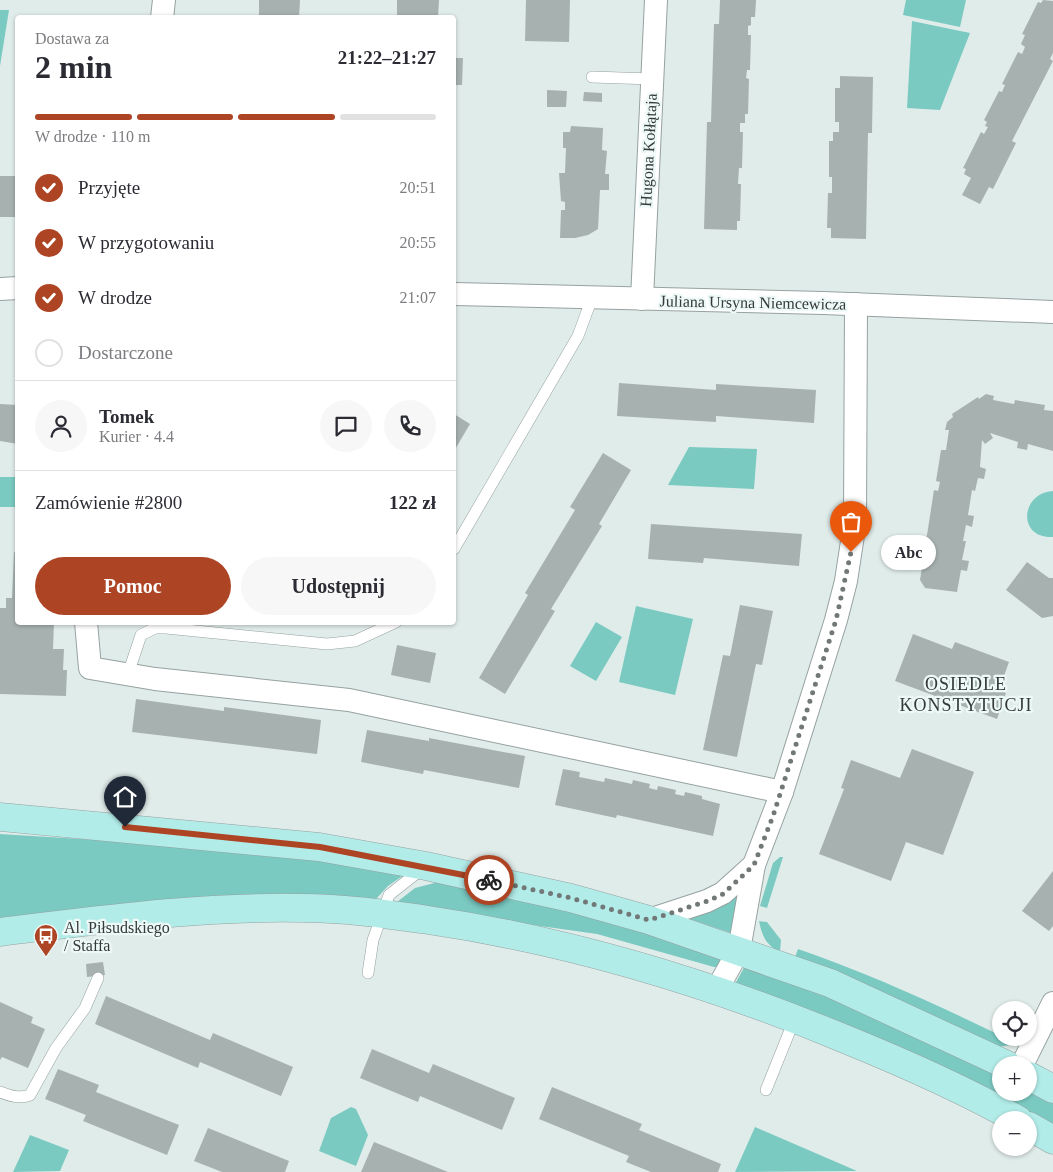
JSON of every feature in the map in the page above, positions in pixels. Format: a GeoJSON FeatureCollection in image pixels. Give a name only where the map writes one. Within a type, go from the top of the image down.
{"type":"FeatureCollection","features":[{"type":"Feature","properties":{"kind":"street"},"geometry":{"type":"LineString","coordinates":[[162,15],[164,0]]}},
{"type":"Feature","properties":{"kind":"street","name":"Hugona Kołłątaja"},"geometry":{"type":"LineString","coordinates":[[642,300],[656,0]]}},
{"type":"Feature","properties":{"kind":"street"},"geometry":{"type":"LineString","coordinates":[[0,289],[15,288]]}},
{"type":"Feature","properties":{"kind":"street","name":"Juliana Ursyna Niemcewicza"},"geometry":{"type":"LineString","coordinates":[[456,294],[856,304],[1053,312]]}},
{"type":"Feature","properties":{"kind":"street"},"geometry":{"type":"LineString","coordinates":[[716,991],[739,950],[754,865],[782,792],[836,620],[851,552],[856,485],[856,304]]}},
{"type":"Feature","properties":{"kind":"street"},"geometry":{"type":"LineString","coordinates":[[86,625],[90,668],[164,680],[349,700],[782,792]]}},
{"type":"Feature","properties":{"kind":"street"},"geometry":{"type":"LineString","coordinates":[[0,817],[320,847],[426,866],[571,898],[649,920],[830,983],[992,1058]]}},
{"type":"Feature","properties":{"kind":"street"},"geometry":{"type":"LineString","coordinates":[[649,920],[708,901],[723,894],[754,865]]}},
{"type":"Feature","properties":{"kind":"street"},"geometry":{"type":"LineString","coordinates":[[0,932],[199,910],[302,908],[381,914],[475,927],[527,938],[646,969],[795,1018],[900,1062],[1000,1111]]}},
{"type":"Feature","properties":{"kind":"street"},"geometry":{"type":"LineString","coordinates":[[1027,1056],[1053,1004]]}},
{"type":"Feature","properties":{"kind":"street"},"geometry":{"type":"LineString","coordinates":[[1037,1081],[1053,1090]]}},
{"type":"Feature","properties":{"kind":"street"},"geometry":{"type":"LineString","coordinates":[[1037,1131],[1053,1140]]}},
{"type":"Feature","properties":{"kind":"lane"},"geometry":{"type":"LineString","coordinates":[[592,77],[652,78]]}},
{"type":"Feature","properties":{"kind":"lane"},"geometry":{"type":"LineString","coordinates":[[456,545],[578,336],[589,312],[592,298]]}},
{"type":"Feature","properties":{"kind":"lane"},"geometry":{"type":"LineString","coordinates":[[128,674],[141,635],[155,628],[327,644],[355,641],[390,625]]}},
{"type":"Feature","properties":{"kind":"lane"},"geometry":{"type":"LineString","coordinates":[[368,972],[373,940],[389,895],[426,866]]}},
{"type":"Feature","properties":{"kind":"lane"},"geometry":{"type":"LineString","coordinates":[[0,1092],[14,1097],[30,1095],[56,1048],[85,1008],[98,978]]}},
{"type":"Feature","properties":{"kind":"lane"},"geometry":{"type":"LineString","coordinates":[[766,1090],[795,1018]]}},
{"type":"Feature","properties":{"kind":"shaded area"},"geometry":{"type":"Polygon","coordinates":[[[906,0],[966,0],[960,27],[903,15],[906,0]]]}},
{"type":"Feature","properties":{"kind":"shaded area"},"geometry":{"type":"Polygon","coordinates":[[[0,10],[9,10],[0,66],[0,10]]]}},
{"type":"Feature","properties":{"kind":"shaded area"},"geometry":{"type":"Polygon","coordinates":[[[912,21],[970,33],[940,110],[907,108],[912,21]]]}},
{"type":"Feature","properties":{"kind":"shaded area"},"geometry":{"type":"Polygon","coordinates":[[[689,447],[757,449],[754,489],[668,485],[689,447]]]}},
{"type":"Feature","properties":{"kind":"shaded area"},"geometry":{"type":"Polygon","coordinates":[[[0,477],[15,477],[15,507],[0,507],[0,477]]]}},
{"type":"Feature","properties":{"kind":"shaded area"},"geometry":{"type":"Polygon","coordinates":[[[1053,491],[1053,537],[1041,536],[1033,531],[1028,524],[1029,507],[1034,499],[1042,494],[1053,491]]]}},
{"type":"Feature","properties":{"kind":"shaded area"},"geometry":{"type":"Polygon","coordinates":[[[636,606],[693,619],[675,695],[619,682],[636,606]]]}},
{"type":"Feature","properties":{"kind":"shaded area"},"geometry":{"type":"Polygon","coordinates":[[[596,622],[622,637],[596,681],[570,666],[596,622]]]}},
{"type":"Feature","properties":{"kind":"shaded area"},"geometry":{"type":"Polygon","coordinates":[[[0,834],[146,843],[287,855],[404,875],[388,886],[375,900],[0,921],[0,834]]]}},
{"type":"Feature","properties":{"kind":"shaded area"},"geometry":{"type":"Polygon","coordinates":[[[780,857],[783,857],[767,908],[760,906],[773,863],[780,857]]]}},
{"type":"Feature","properties":{"kind":"shaded area"},"geometry":{"type":"Polygon","coordinates":[[[442,881],[544,903],[726,957],[720,967],[714,967],[597,934],[490,919],[397,902],[415,888],[442,881]]]}},
{"type":"Feature","properties":{"kind":"shaded area"},"geometry":{"type":"Polygon","coordinates":[[[744,883],[734,934],[689,919],[720,906],[732,897],[744,883]]]}},
{"type":"Feature","properties":{"kind":"shaded area"},"geometry":{"type":"Polygon","coordinates":[[[759,921],[767,922],[781,940],[780,952],[765,940],[759,921]]]}},
{"type":"Feature","properties":{"kind":"shaded area"},"geometry":{"type":"Polygon","coordinates":[[[798,949],[938,1006],[992,1032],[992,1045],[795,957],[798,949]]]}},
{"type":"Feature","properties":{"kind":"shaded area"},"geometry":{"type":"Polygon","coordinates":[[[745,966],[837,1000],[992,1072],[992,1099],[735,984],[745,966]]]}},
{"type":"Feature","properties":{"kind":"shaded area"},"geometry":{"type":"Polygon","coordinates":[[[1037,1094],[1053,1103],[1053,1126],[1037,1119],[1037,1111],[1019,1111],[997,1101],[1037,1101],[1037,1094]]]}},
{"type":"Feature","properties":{"kind":"shaded area"},"geometry":{"type":"Polygon","coordinates":[[[351,1107],[356,1109],[368,1135],[356,1166],[319,1151],[331,1118],[351,1107]]]}},
{"type":"Feature","properties":{"kind":"shaded area"},"geometry":{"type":"Polygon","coordinates":[[[755,1127],[857,1171],[735,1172],[755,1127]]]}},
{"type":"Feature","properties":{"kind":"shaded area"},"geometry":{"type":"Polygon","coordinates":[[[30,1135],[69,1150],[60,1171],[13,1172],[30,1135]]]}},
{"type":"Feature","properties":{"kind":"building"},"geometry":{"type":"Polygon","coordinates":[[[259,0],[300,0],[299,15],[259,15],[259,0]]]}},
{"type":"Feature","properties":{"kind":"building"},"geometry":{"type":"Polygon","coordinates":[[[397,0],[439,0],[438,15],[397,15],[397,0]]]}},
{"type":"Feature","properties":{"kind":"building"},"geometry":{"type":"Polygon","coordinates":[[[526,0],[570,0],[569,42],[525,41],[526,0]]]}},
{"type":"Feature","properties":{"kind":"building"},"geometry":{"type":"Polygon","coordinates":[[[720,0],[756,0],[755,17],[751,17],[751,25],[748,26],[748,35],[751,35],[750,70],[747,70],[746,78],[749,79],[748,114],[745,114],[745,123],[740,123],[740,132],[743,132],[742,168],[739,168],[738,184],[741,184],[740,221],[737,221],[737,230],[704,229],[707,122],[711,122],[714,24],[719,24],[720,0]]]}},
{"type":"Feature","properties":{"kind":"building"},"geometry":{"type":"Polygon","coordinates":[[[1043,0],[1053,1],[1053,53],[1050,59],[1053,61],[1012,141],[1016,143],[993,189],[989,187],[980,204],[962,195],[971,178],[964,174],[966,169],[963,168],[981,132],[984,134],[988,127],[985,126],[987,122],[984,120],[999,91],[1002,92],[1005,85],[1002,84],[1018,52],[1022,54],[1025,47],[1021,44],[1025,35],[1022,34],[1038,2],[1041,3],[1043,0]]]}},
{"type":"Feature","properties":{"kind":"building"},"geometry":{"type":"Polygon","coordinates":[[[456,58],[463,58],[462,85],[456,85],[456,58]]]}},
{"type":"Feature","properties":{"kind":"building"},"geometry":{"type":"Polygon","coordinates":[[[840,76],[873,77],[872,133],[868,133],[866,239],[831,238],[831,228],[827,228],[828,193],[832,193],[832,177],[829,177],[829,141],[833,141],[833,132],[839,132],[839,122],[835,122],[835,88],[840,88],[840,76]]]}},
{"type":"Feature","properties":{"kind":"building"},"geometry":{"type":"Polygon","coordinates":[[[547,90],[567,91],[566,107],[547,107],[547,90]]]}},
{"type":"Feature","properties":{"kind":"building"},"geometry":{"type":"Polygon","coordinates":[[[584,92],[602,93],[602,102],[583,101],[584,92]]]}},
{"type":"Feature","properties":{"kind":"building"},"geometry":{"type":"Polygon","coordinates":[[[571,126],[603,128],[602,150],[607,151],[605,174],[609,174],[609,190],[600,190],[598,229],[588,235],[575,238],[560,238],[561,210],[565,210],[565,202],[561,201],[559,173],[565,173],[566,148],[563,148],[563,132],[570,132],[571,126]]]}},
{"type":"Feature","properties":{"kind":"building"},"geometry":{"type":"Polygon","coordinates":[[[0,176],[15,176],[15,217],[0,217],[0,176]]]}},
{"type":"Feature","properties":{"kind":"building"},"geometry":{"type":"Polygon","coordinates":[[[619,383],[716,390],[716,384],[816,390],[814,423],[716,416],[716,422],[617,416],[619,383]]]}},
{"type":"Feature","properties":{"kind":"building"},"geometry":{"type":"Polygon","coordinates":[[[986,394],[994,396],[993,400],[1014,404],[1015,400],[1045,405],[1044,410],[1053,411],[1053,451],[1028,444],[1027,450],[1017,448],[1018,442],[990,433],[993,438],[985,444],[982,440],[980,467],[986,469],[984,479],[978,478],[975,491],[972,490],[968,515],[974,516],[972,527],[966,525],[963,541],[966,541],[962,560],[969,561],[967,571],[961,570],[957,592],[925,588],[920,580],[934,490],[938,491],[940,482],[936,481],[941,450],[946,450],[949,430],[945,430],[947,422],[953,417],[952,414],[986,394]]]}},
{"type":"Feature","properties":{"kind":"building"},"geometry":{"type":"Polygon","coordinates":[[[0,404],[15,405],[15,444],[0,441],[0,404]]]}},
{"type":"Feature","properties":{"kind":"building"},"geometry":{"type":"Polygon","coordinates":[[[456,415],[470,424],[456,448],[456,415]]]}},
{"type":"Feature","properties":{"kind":"building"},"geometry":{"type":"Polygon","coordinates":[[[603,453],[631,470],[599,524],[602,526],[551,609],[555,611],[505,694],[479,678],[528,595],[525,593],[575,510],[570,507],[603,453]]]}},
{"type":"Feature","properties":{"kind":"building"},"geometry":{"type":"Polygon","coordinates":[[[651,524],[802,534],[799,566],[704,558],[703,563],[648,559],[651,524]]]}},
{"type":"Feature","properties":{"kind":"building"},"geometry":{"type":"Polygon","coordinates":[[[15,552],[15,625],[54,625],[53,649],[64,649],[63,670],[67,670],[66,696],[0,694],[0,608],[6,608],[6,598],[12,598],[15,552]]]}},
{"type":"Feature","properties":{"kind":"building"},"geometry":{"type":"Polygon","coordinates":[[[1027,562],[1049,578],[1053,578],[1053,616],[1042,618],[1006,590],[1027,562]]]}},
{"type":"Feature","properties":{"kind":"building"},"geometry":{"type":"Polygon","coordinates":[[[740,605],[773,611],[762,665],[756,664],[737,757],[703,750],[723,655],[730,656],[740,605]]]}},
{"type":"Feature","properties":{"kind":"building"},"geometry":{"type":"Polygon","coordinates":[[[913,634],[952,649],[955,642],[1009,662],[999,690],[1006,693],[997,719],[895,681],[913,634]]]}},
{"type":"Feature","properties":{"kind":"building"},"geometry":{"type":"Polygon","coordinates":[[[397,645],[436,653],[430,683],[391,675],[397,645]]]}},
{"type":"Feature","properties":{"kind":"building"},"geometry":{"type":"Polygon","coordinates":[[[136,699],[224,711],[224,707],[321,720],[317,754],[132,732],[136,699]]]}},
{"type":"Feature","properties":{"kind":"building"},"geometry":{"type":"Polygon","coordinates":[[[367,730],[429,741],[429,738],[525,756],[519,788],[424,770],[423,774],[361,762],[367,730]]]}},
{"type":"Feature","properties":{"kind":"building"},"geometry":{"type":"Polygon","coordinates":[[[912,749],[974,772],[943,855],[906,842],[891,881],[819,854],[844,789],[841,788],[851,760],[900,778],[912,749]]]}},
{"type":"Feature","properties":{"kind":"building"},"geometry":{"type":"Polygon","coordinates":[[[563,769],[580,772],[579,777],[604,782],[605,778],[632,784],[633,780],[650,784],[649,788],[657,790],[658,786],[676,790],[675,794],[684,796],[685,792],[702,796],[702,799],[720,804],[713,836],[617,815],[616,818],[555,805],[563,769]]]}},
{"type":"Feature","properties":{"kind":"building"},"geometry":{"type":"Polygon","coordinates":[[[1053,871],[1053,926],[1049,931],[1022,911],[1053,871]]]}},
{"type":"Feature","properties":{"kind":"building"},"geometry":{"type":"Polygon","coordinates":[[[103,962],[105,975],[87,977],[86,964],[103,962]]]}},
{"type":"Feature","properties":{"kind":"building"},"geometry":{"type":"Polygon","coordinates":[[[106,996],[210,1040],[213,1033],[293,1067],[281,1096],[200,1062],[198,1068],[95,1024],[106,996]]]}},
{"type":"Feature","properties":{"kind":"building"},"geometry":{"type":"Polygon","coordinates":[[[0,1002],[33,1017],[31,1023],[45,1029],[28,1068],[2,1057],[0,1060],[0,1002]]]}},
{"type":"Feature","properties":{"kind":"building"},"geometry":{"type":"Polygon","coordinates":[[[372,1049],[429,1073],[433,1064],[515,1098],[502,1130],[420,1096],[418,1102],[360,1078],[372,1049]]]}},
{"type":"Feature","properties":{"kind":"building"},"geometry":{"type":"Polygon","coordinates":[[[58,1069],[99,1085],[96,1092],[179,1125],[167,1155],[83,1121],[86,1115],[45,1099],[58,1069]]]}},
{"type":"Feature","properties":{"kind":"building"},"geometry":{"type":"Polygon","coordinates":[[[552,1087],[642,1124],[639,1130],[721,1164],[718,1172],[651,1172],[626,1162],[629,1156],[539,1119],[552,1087]]]}},
{"type":"Feature","properties":{"kind":"building"},"geometry":{"type":"Polygon","coordinates":[[[208,1128],[289,1161],[285,1172],[222,1172],[194,1161],[208,1128]]]}},
{"type":"Feature","properties":{"kind":"building"},"geometry":{"type":"Polygon","coordinates":[[[374,1142],[448,1172],[361,1172],[374,1142]]]}},
{"type":"Feature","properties":{"kind":"way so far"},"geometry":{"type":"LineString","coordinates":[[489,880],[571,898],[649,920],[708,901],[723,894],[754,865],[782,792],[836,620],[851,552]]}},
{"type":"Feature","properties":{"kind":"place","name":"Abc"},"geometry":{"type":"Point","coordinates":[851,552]}},
{"type":"Feature","properties":{"kind":"place","name":"Al. Piłsudskiego / Staffa"},"geometry":{"type":"Point","coordinates":[46,957]}},
{"type":"Feature","properties":{"kind":"district","name":"OSIEDLE KONSTYTUCJI"},"geometry":{"type":"Point","coordinates":[966,694]}},
{"type":"Feature","properties":{"kind":"route"},"geometry":{"type":"LineString","coordinates":[[125,827],[320,847],[426,866],[489,880]]}}]}
